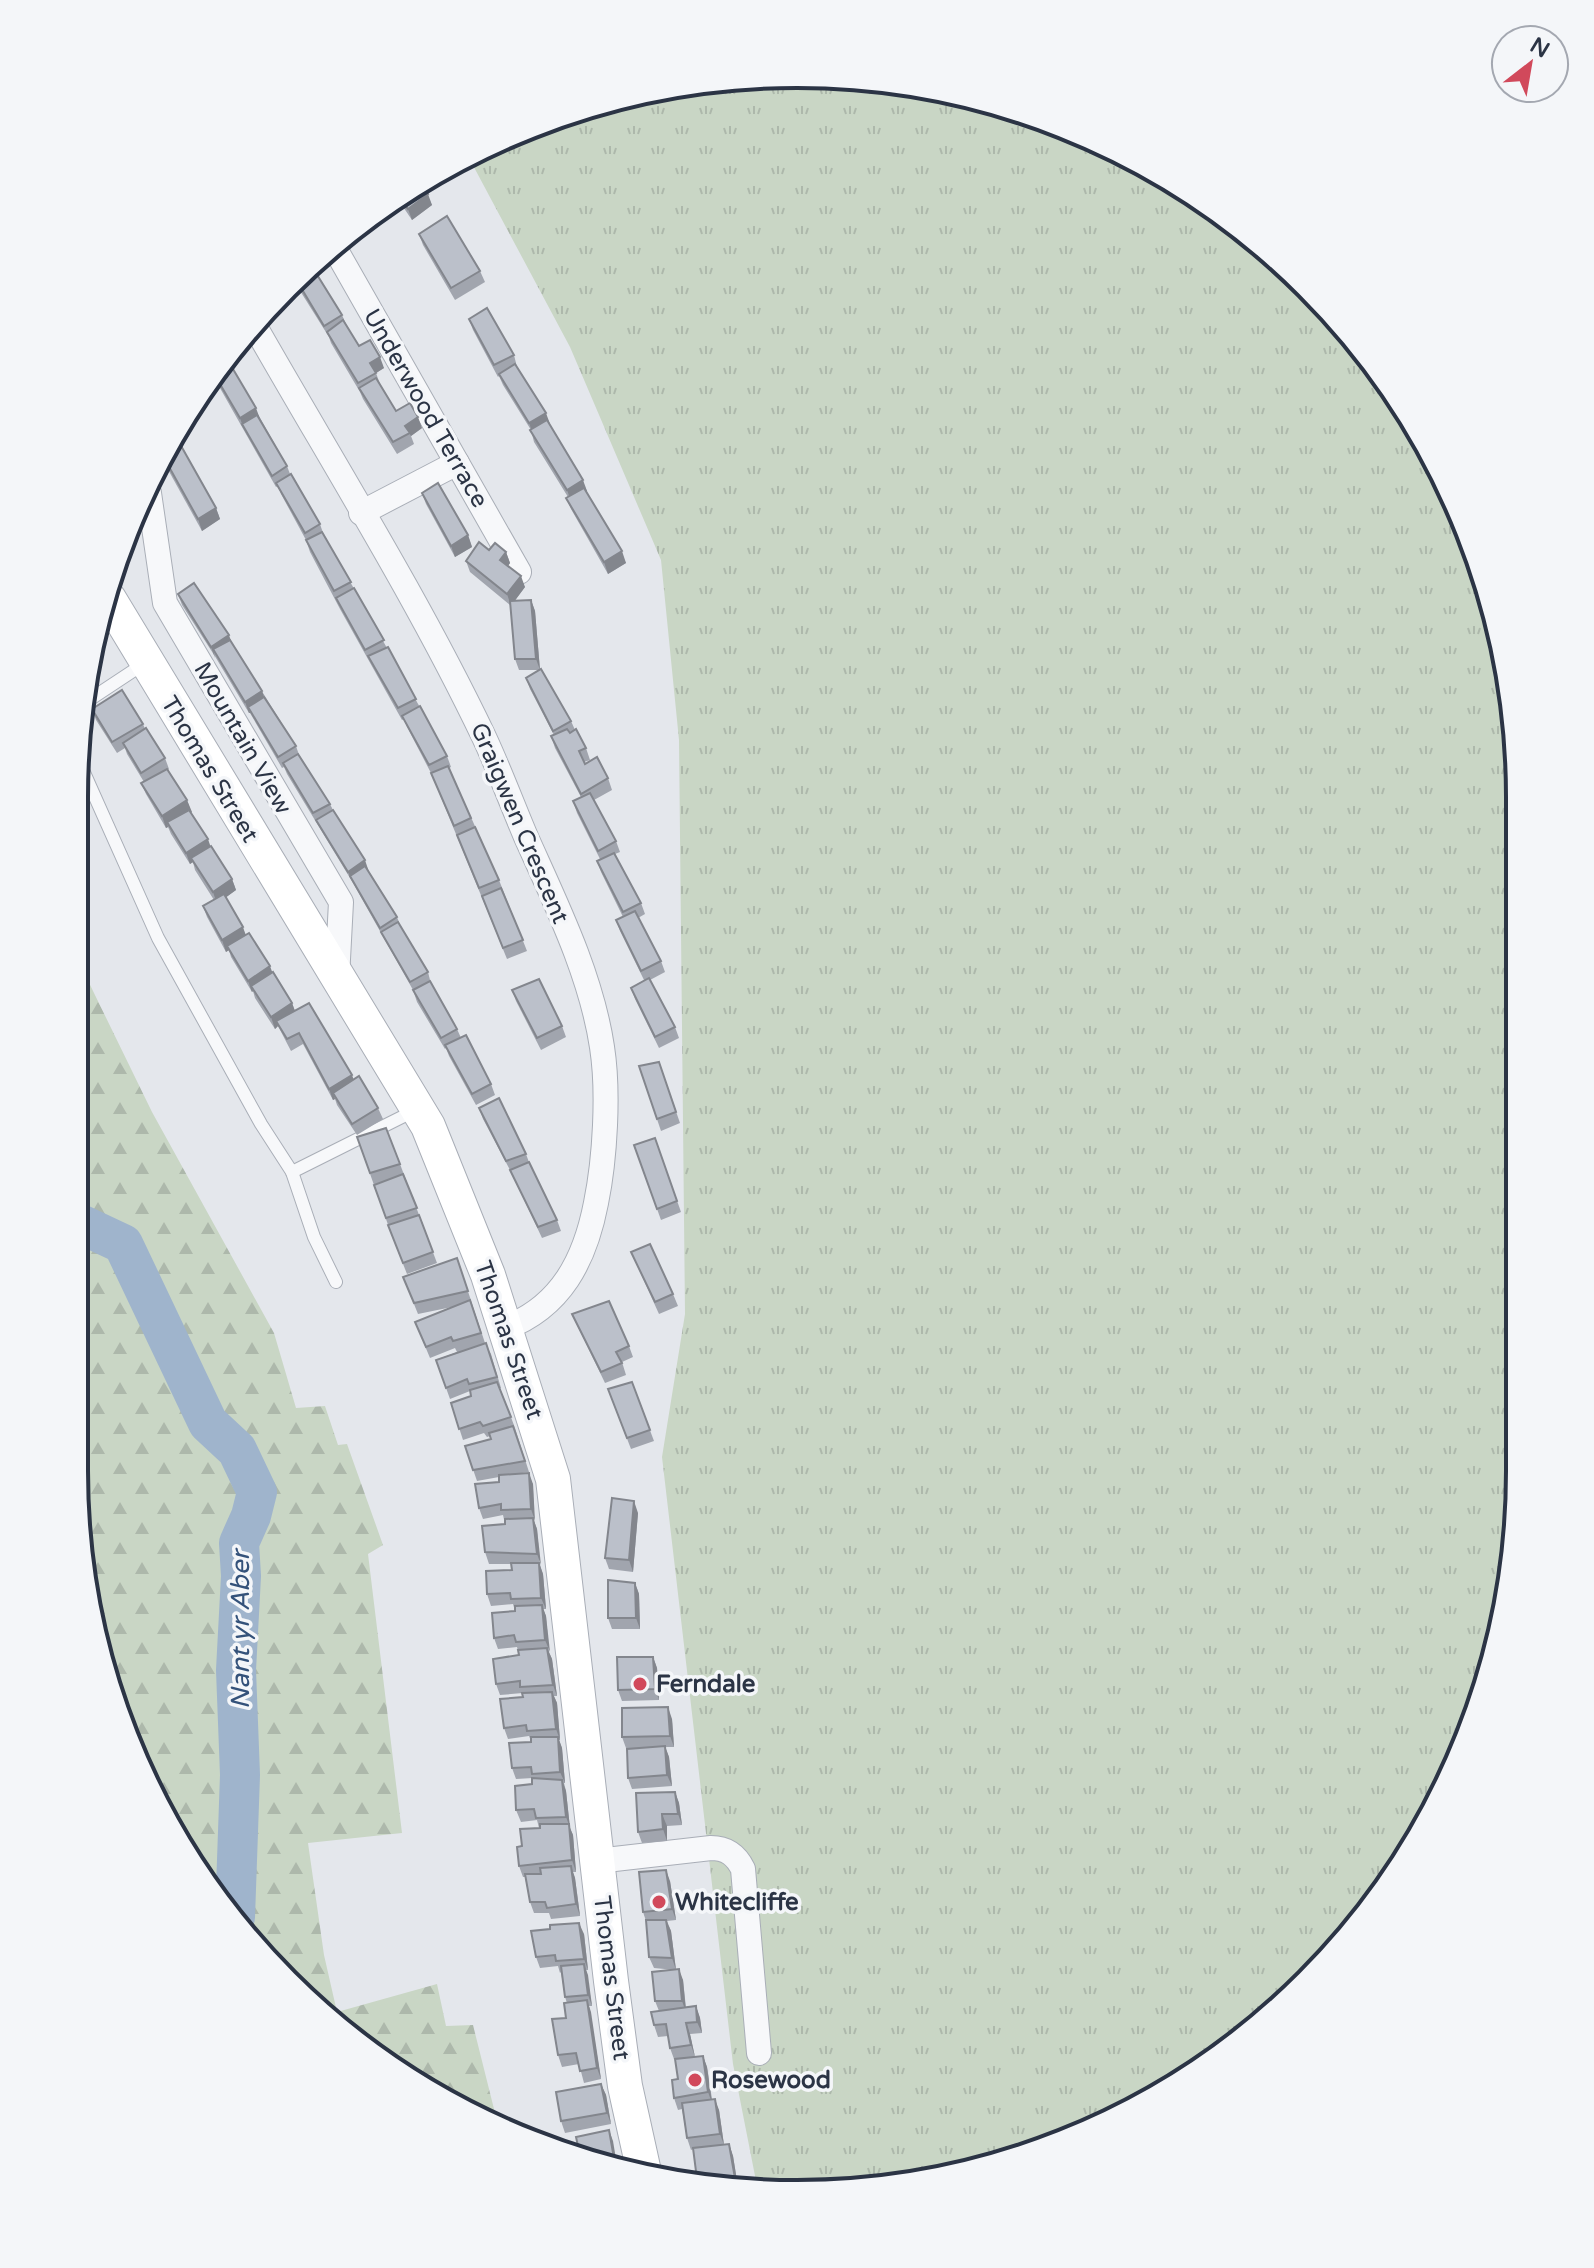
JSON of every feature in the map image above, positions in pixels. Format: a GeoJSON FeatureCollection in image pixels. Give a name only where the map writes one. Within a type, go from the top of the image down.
{"type":"FeatureCollection","features":[{"type":"Feature","properties":{"kind":"main road","name":"Thomas Street"},"geometry":{"type":"LineString","coordinates":[[114,607],[418,1109],[462,1206],[505,1328],[553,1479],[625,2086],[642,2162]]}},
{"type":"Feature","properties":{"kind":"street","name":"Underwood Terrace"},"geometry":{"type":"LineString","coordinates":[[339,256],[519,572]]}},
{"type":"Feature","properties":{"kind":"street","name":"Graigwen Crescent"},"geometry":{"type":"LineString","coordinates":[[260,335],[485,739],[582,971],[603,1048],[603,1145],[591,1226],[565,1286],[528,1319],[505,1328]]}},
{"type":"Feature","properties":{"kind":"street"},"geometry":{"type":"LineString","coordinates":[[361,513],[457,463]]}},
{"type":"Feature","properties":{"kind":"street","name":"Mountain View"},"geometry":{"type":"LineString","coordinates":[[151,506],[165,603],[341,902],[337,978]]}},
{"type":"Feature","properties":{"kind":"street"},"geometry":{"type":"LineString","coordinates":[[597,1861],[711,1848],[721,1848],[738,1859],[743,1869],[759,2053]]}},
{"type":"Feature","properties":{"kind":"lane"},"geometry":{"type":"LineString","coordinates":[[95,696],[145,663]]}},
{"type":"Feature","properties":{"kind":"lane"},"geometry":{"type":"LineString","coordinates":[[89,783],[158,938],[292,1172],[314,1237],[336,1282]]}},
{"type":"Feature","properties":{"kind":"lane"},"geometry":{"type":"LineString","coordinates":[[292,1172],[418,1109]]}},
{"type":"Feature","properties":{"kind":"green space"},"geometry":{"type":"Polygon","coordinates":[[[797,88],[890,94],[981,112],[1025,126],[1111,161],[1191,207],[1264,264],[1330,330],[1387,403],[1433,483],[1468,569],[1492,659],[1500,704],[1506,797],[1506,1471],[1500,1564],[1482,1655],[1468,1699],[1433,1785],[1387,1865],[1330,1938],[1264,2004],[1191,2061],[1111,2107],[1025,2142],[935,2166],[843,2178],[755,2178],[733,2064],[662,1457],[685,1314],[679,740],[661,560],[570,347],[473,166],[483,161],[526,142],[613,112],[704,94],[751,90],[797,88]]]}},
{"type":"Feature","properties":{"kind":"green space"},"geometry":{"type":"Polygon","coordinates":[[[88,981],[152,1112],[274,1333],[296,1408],[325,1406],[338,1445],[347,1444],[383,1545],[368,1554],[402,1833],[308,1843],[324,1955],[336,2009],[264,1938],[207,1865],[161,1785],[142,1742],[112,1655],[94,1564],[88,1471],[88,981]]]}},
{"type":"Feature","properties":{"kind":"green space"},"geometry":{"type":"Polygon","coordinates":[[[437,1984],[446,2026],[473,2025],[495,2112],[403,2061],[339,2011],[437,1984]]]}},
{"type":"Feature","properties":{"kind":"building"},"geometry":{"type":"Polygon","coordinates":[[[427,193],[428,194],[408,209],[405,206],[427,193]]]}},
{"type":"Feature","properties":{"kind":"building"},"geometry":{"type":"Polygon","coordinates":[[[447,216],[480,271],[451,288],[419,234],[447,216]]]}},
{"type":"Feature","properties":{"kind":"building"},"geometry":{"type":"Polygon","coordinates":[[[318,276],[342,315],[324,326],[302,290],[318,276]]]}},
{"type":"Feature","properties":{"kind":"building"},"geometry":{"type":"Polygon","coordinates":[[[487,308],[514,355],[494,365],[469,319],[487,308]]]}},
{"type":"Feature","properties":{"kind":"building"},"geometry":{"type":"Polygon","coordinates":[[[343,320],[359,346],[370,340],[380,357],[370,363],[376,373],[358,383],[327,332],[343,320]]]}},
{"type":"Feature","properties":{"kind":"building"},"geometry":{"type":"Polygon","coordinates":[[[515,364],[546,413],[529,423],[499,374],[515,364]]]}},
{"type":"Feature","properties":{"kind":"building"},"geometry":{"type":"Polygon","coordinates":[[[233,368],[256,408],[240,418],[220,385],[233,368]]]}},
{"type":"Feature","properties":{"kind":"building"},"geometry":{"type":"Polygon","coordinates":[[[376,378],[396,411],[410,403],[418,417],[405,426],[410,433],[393,442],[359,388],[376,378]]]}},
{"type":"Feature","properties":{"kind":"building"},"geometry":{"type":"Polygon","coordinates":[[[257,415],[287,466],[272,476],[242,424],[257,415]]]}},
{"type":"Feature","properties":{"kind":"building"},"geometry":{"type":"Polygon","coordinates":[[[547,420],[583,480],[567,490],[530,430],[547,420]]]}},
{"type":"Feature","properties":{"kind":"building"},"geometry":{"type":"Polygon","coordinates":[[[181,446],[216,508],[198,519],[169,467],[181,446]]]}},
{"type":"Feature","properties":{"kind":"building"},"geometry":{"type":"Polygon","coordinates":[[[291,474],[320,524],[305,533],[276,483],[291,474]]]}},
{"type":"Feature","properties":{"kind":"building"},"geometry":{"type":"Polygon","coordinates":[[[438,483],[468,535],[451,546],[422,493],[438,483]]]}},
{"type":"Feature","properties":{"kind":"building"},"geometry":{"type":"Polygon","coordinates":[[[584,488],[622,551],[604,562],[566,498],[584,488]]]}},
{"type":"Feature","properties":{"kind":"building"},"geometry":{"type":"Polygon","coordinates":[[[322,532],[351,582],[334,591],[306,540],[322,532]]]}},
{"type":"Feature","properties":{"kind":"building"},"geometry":{"type":"Polygon","coordinates":[[[479,542],[489,550],[495,543],[506,552],[500,560],[521,576],[507,594],[466,561],[479,542]]]}},
{"type":"Feature","properties":{"kind":"building"},"geometry":{"type":"Polygon","coordinates":[[[194,583],[229,635],[211,647],[178,594],[194,583]]]}},
{"type":"Feature","properties":{"kind":"building"},"geometry":{"type":"Polygon","coordinates":[[[354,588],[384,640],[365,650],[336,598],[354,588]]]}},
{"type":"Feature","properties":{"kind":"building"},"geometry":{"type":"Polygon","coordinates":[[[531,600],[536,659],[515,659],[510,601],[531,600]]]}},
{"type":"Feature","properties":{"kind":"building"},"geometry":{"type":"Polygon","coordinates":[[[230,640],[262,691],[245,702],[213,649],[230,640]]]}},
{"type":"Feature","properties":{"kind":"building"},"geometry":{"type":"Polygon","coordinates":[[[388,647],[416,699],[398,708],[368,656],[388,647]]]}},
{"type":"Feature","properties":{"kind":"building"},"geometry":{"type":"Polygon","coordinates":[[[541,669],[571,721],[553,731],[526,678],[541,669]]]}},
{"type":"Feature","properties":{"kind":"building"},"geometry":{"type":"Polygon","coordinates":[[[122,690],[143,724],[112,742],[94,708],[122,690]]]}},
{"type":"Feature","properties":{"kind":"building"},"geometry":{"type":"Polygon","coordinates":[[[264,697],[296,746],[278,757],[248,707],[264,697]]]}},
{"type":"Feature","properties":{"kind":"building"},"geometry":{"type":"Polygon","coordinates":[[[420,706],[447,756],[429,765],[402,716],[420,706]]]}},
{"type":"Feature","properties":{"kind":"building"},"geometry":{"type":"Polygon","coordinates":[[[146,728],[165,758],[141,773],[123,743],[146,728]]]}},
{"type":"Feature","properties":{"kind":"building"},"geometry":{"type":"Polygon","coordinates":[[[567,729],[570,733],[576,729],[586,748],[579,751],[585,764],[597,757],[608,778],[581,794],[551,736],[567,729]]]}},
{"type":"Feature","properties":{"kind":"building"},"geometry":{"type":"Polygon","coordinates":[[[298,754],[330,804],[313,813],[283,763],[298,754]]]}},
{"type":"Feature","properties":{"kind":"building"},"geometry":{"type":"Polygon","coordinates":[[[448,766],[471,818],[454,826],[431,773],[448,766]]]}},
{"type":"Feature","properties":{"kind":"building"},"geometry":{"type":"Polygon","coordinates":[[[167,769],[187,800],[162,816],[141,783],[167,769]]]}},
{"type":"Feature","properties":{"kind":"building"},"geometry":{"type":"Polygon","coordinates":[[[590,793],[616,841],[598,851],[573,801],[590,793]]]}},
{"type":"Feature","properties":{"kind":"building"},"geometry":{"type":"Polygon","coordinates":[[[189,810],[208,839],[186,853],[167,822],[189,810]]]}},
{"type":"Feature","properties":{"kind":"building"},"geometry":{"type":"Polygon","coordinates":[[[333,810],[365,860],[348,872],[316,820],[333,810]]]}},
{"type":"Feature","properties":{"kind":"building"},"geometry":{"type":"Polygon","coordinates":[[[475,827],[499,880],[479,888],[457,835],[475,827]]]}},
{"type":"Feature","properties":{"kind":"building"},"geometry":{"type":"Polygon","coordinates":[[[211,846],[232,879],[213,892],[191,858],[211,846]]]}},
{"type":"Feature","properties":{"kind":"building"},"geometry":{"type":"Polygon","coordinates":[[[614,853],[641,903],[623,912],[597,861],[614,853]]]}},
{"type":"Feature","properties":{"kind":"building"},"geometry":{"type":"Polygon","coordinates":[[[365,866],[397,917],[380,928],[350,876],[365,866]]]}},
{"type":"Feature","properties":{"kind":"building"},"geometry":{"type":"Polygon","coordinates":[[[501,888],[523,940],[503,948],[482,896],[501,888]]]}},
{"type":"Feature","properties":{"kind":"building"},"geometry":{"type":"Polygon","coordinates":[[[224,894],[243,927],[222,940],[203,906],[224,894]]]}},
{"type":"Feature","properties":{"kind":"building"},"geometry":{"type":"Polygon","coordinates":[[[635,911],[661,961],[641,971],[616,920],[635,911]]]}},
{"type":"Feature","properties":{"kind":"building"},"geometry":{"type":"Polygon","coordinates":[[[398,922],[428,972],[410,982],[381,932],[398,922]]]}},
{"type":"Feature","properties":{"kind":"building"},"geometry":{"type":"Polygon","coordinates":[[[249,933],[270,966],[248,981],[227,946],[249,933]]]}},
{"type":"Feature","properties":{"kind":"building"},"geometry":{"type":"Polygon","coordinates":[[[273,972],[292,1003],[271,1017],[251,986],[273,972]]]}},
{"type":"Feature","properties":{"kind":"building"},"geometry":{"type":"Polygon","coordinates":[[[649,978],[675,1027],[655,1037],[631,988],[649,978]]]}},
{"type":"Feature","properties":{"kind":"building"},"geometry":{"type":"Polygon","coordinates":[[[539,979],[562,1026],[537,1038],[512,990],[539,979]]]}},
{"type":"Feature","properties":{"kind":"building"},"geometry":{"type":"Polygon","coordinates":[[[430,981],[457,1029],[441,1038],[413,990],[430,981]]]}},
{"type":"Feature","properties":{"kind":"building"},"geometry":{"type":"Polygon","coordinates":[[[309,1003],[352,1075],[329,1089],[299,1033],[287,1039],[276,1021],[309,1003]]]}},
{"type":"Feature","properties":{"kind":"building"},"geometry":{"type":"Polygon","coordinates":[[[466,1035],[491,1084],[472,1094],[445,1045],[466,1035]]]}},
{"type":"Feature","properties":{"kind":"building"},"geometry":{"type":"Polygon","coordinates":[[[659,1062],[676,1112],[657,1119],[639,1066],[659,1062]]]}},
{"type":"Feature","properties":{"kind":"building"},"geometry":{"type":"Polygon","coordinates":[[[359,1076],[378,1108],[352,1124],[333,1093],[359,1076]]]}},
{"type":"Feature","properties":{"kind":"building"},"geometry":{"type":"Polygon","coordinates":[[[499,1098],[526,1154],[506,1161],[479,1108],[499,1098]]]}},
{"type":"Feature","properties":{"kind":"building"},"geometry":{"type":"Polygon","coordinates":[[[386,1128],[400,1164],[370,1173],[357,1137],[386,1128]]]}},
{"type":"Feature","properties":{"kind":"building"},"geometry":{"type":"Polygon","coordinates":[[[655,1138],[677,1201],[657,1209],[634,1145],[655,1138]]]}},
{"type":"Feature","properties":{"kind":"building"},"geometry":{"type":"Polygon","coordinates":[[[529,1162],[557,1220],[538,1227],[510,1170],[529,1162]]]}},
{"type":"Feature","properties":{"kind":"building"},"geometry":{"type":"Polygon","coordinates":[[[403,1174],[417,1208],[386,1218],[374,1185],[403,1174]]]}},
{"type":"Feature","properties":{"kind":"building"},"geometry":{"type":"Polygon","coordinates":[[[419,1215],[433,1252],[403,1263],[388,1225],[419,1215]]]}},
{"type":"Feature","properties":{"kind":"building"},"geometry":{"type":"Polygon","coordinates":[[[650,1244],[673,1294],[655,1302],[631,1252],[650,1244]]]}},
{"type":"Feature","properties":{"kind":"building"},"geometry":{"type":"Polygon","coordinates":[[[457,1258],[468,1291],[414,1303],[403,1277],[457,1258]]]}},
{"type":"Feature","properties":{"kind":"building"},"geometry":{"type":"Polygon","coordinates":[[[470,1300],[481,1333],[453,1341],[451,1337],[426,1347],[415,1322],[470,1300]]]}},
{"type":"Feature","properties":{"kind":"building"},"geometry":{"type":"Polygon","coordinates":[[[609,1301],[629,1346],[616,1352],[622,1363],[601,1372],[572,1314],[609,1301]]]}},
{"type":"Feature","properties":{"kind":"building"},"geometry":{"type":"Polygon","coordinates":[[[486,1343],[497,1377],[469,1384],[467,1379],[446,1388],[436,1360],[486,1343]]]}},
{"type":"Feature","properties":{"kind":"building"},"geometry":{"type":"Polygon","coordinates":[[[497,1382],[511,1417],[483,1426],[480,1422],[459,1429],[451,1403],[471,1396],[470,1390],[497,1382]]]}},
{"type":"Feature","properties":{"kind":"building"},"geometry":{"type":"Polygon","coordinates":[[[632,1382],[650,1430],[627,1438],[608,1389],[632,1382]]]}},
{"type":"Feature","properties":{"kind":"building"},"geometry":{"type":"Polygon","coordinates":[[[513,1426],[525,1461],[473,1470],[465,1446],[491,1439],[489,1433],[513,1426]]]}},
{"type":"Feature","properties":{"kind":"building"},"geometry":{"type":"Polygon","coordinates":[[[529,1473],[531,1509],[501,1510],[501,1504],[479,1508],[475,1484],[499,1482],[499,1475],[529,1473]]]}},
{"type":"Feature","properties":{"kind":"building"},"geometry":{"type":"Polygon","coordinates":[[[612,1498],[634,1501],[629,1560],[605,1558],[612,1498]]]}},
{"type":"Feature","properties":{"kind":"building"},"geometry":{"type":"Polygon","coordinates":[[[533,1518],[537,1554],[485,1552],[482,1526],[505,1524],[505,1519],[533,1518]]]}},
{"type":"Feature","properties":{"kind":"building"},"geometry":{"type":"Polygon","coordinates":[[[511,1563],[539,1563],[541,1598],[511,1599],[510,1593],[487,1594],[486,1571],[512,1570],[511,1563]]]}},
{"type":"Feature","properties":{"kind":"building"},"geometry":{"type":"Polygon","coordinates":[[[608,1580],[635,1583],[636,1618],[608,1618],[608,1580]]]}},
{"type":"Feature","properties":{"kind":"building"},"geometry":{"type":"Polygon","coordinates":[[[542,1605],[545,1640],[516,1642],[514,1635],[494,1638],[492,1613],[515,1611],[515,1606],[542,1605]]]}},
{"type":"Feature","properties":{"kind":"building"},"geometry":{"type":"Polygon","coordinates":[[[547,1648],[553,1685],[520,1687],[520,1681],[496,1684],[493,1659],[519,1655],[518,1650],[547,1648]]]}},
{"type":"Feature","properties":{"kind":"building"},"geometry":{"type":"Polygon","coordinates":[[[617,1657],[653,1657],[655,1689],[618,1690],[617,1657]]]}},
{"type":"Feature","properties":{"kind":"building"},"geometry":{"type":"Polygon","coordinates":[[[552,1692],[556,1729],[527,1731],[526,1725],[504,1728],[500,1699],[523,1697],[522,1693],[552,1692]]]}},
{"type":"Feature","properties":{"kind":"building"},"geometry":{"type":"Polygon","coordinates":[[[668,1707],[670,1736],[622,1737],[622,1708],[668,1707]]]}},
{"type":"Feature","properties":{"kind":"building"},"geometry":{"type":"Polygon","coordinates":[[[531,1737],[558,1737],[560,1772],[532,1774],[531,1767],[512,1768],[509,1743],[531,1742],[531,1737]]]}},
{"type":"Feature","properties":{"kind":"building"},"geometry":{"type":"Polygon","coordinates":[[[665,1746],[667,1775],[628,1778],[627,1749],[665,1746]]]}},
{"type":"Feature","properties":{"kind":"building"},"geometry":{"type":"Polygon","coordinates":[[[532,1778],[562,1780],[566,1817],[536,1818],[534,1809],[516,1810],[515,1786],[532,1784],[532,1778]]]}},
{"type":"Feature","properties":{"kind":"building"},"geometry":{"type":"Polygon","coordinates":[[[675,1792],[678,1814],[662,1814],[663,1829],[638,1832],[636,1793],[675,1792]]]}},
{"type":"Feature","properties":{"kind":"building"},"geometry":{"type":"Polygon","coordinates":[[[540,1824],[569,1824],[572,1860],[519,1866],[517,1847],[522,1846],[520,1829],[540,1828],[540,1824]]]}},
{"type":"Feature","properties":{"kind":"building"},"geometry":{"type":"Polygon","coordinates":[[[571,1866],[576,1904],[547,1908],[545,1902],[530,1902],[525,1874],[541,1874],[540,1868],[571,1866]]]}},
{"type":"Feature","properties":{"kind":"building","name":"Whitecliffe"},"geometry":{"type":"Polygon","coordinates":[[[666,1870],[672,1909],[643,1912],[639,1872],[666,1870]]]}},
{"type":"Feature","properties":{"kind":"building"},"geometry":{"type":"Polygon","coordinates":[[[646,1920],[666,1920],[672,1958],[649,1957],[646,1920]]]}},
{"type":"Feature","properties":{"kind":"building"},"geometry":{"type":"Polygon","coordinates":[[[579,1923],[584,1959],[556,1961],[555,1955],[536,1957],[531,1931],[550,1929],[550,1925],[579,1923]]]}},
{"type":"Feature","properties":{"kind":"building"},"geometry":{"type":"Polygon","coordinates":[[[584,1964],[588,1995],[565,1997],[561,1966],[584,1964]]]}},
{"type":"Feature","properties":{"kind":"building"},"geometry":{"type":"Polygon","coordinates":[[[679,1969],[682,2001],[655,2001],[652,1972],[679,1969]]]}},
{"type":"Feature","properties":{"kind":"building"},"geometry":{"type":"Polygon","coordinates":[[[587,2000],[597,2068],[580,2071],[576,2053],[558,2055],[552,2019],[566,2018],[564,2003],[587,2000]]]}},
{"type":"Feature","properties":{"kind":"building"},"geometry":{"type":"Polygon","coordinates":[[[696,2006],[697,2022],[686,2023],[691,2045],[670,2048],[666,2024],[654,2025],[651,2012],[696,2006]]]}},
{"type":"Feature","properties":{"kind":"building"},"geometry":{"type":"Polygon","coordinates":[[[703,2056],[708,2092],[674,2098],[672,2080],[678,2079],[675,2059],[703,2056]]]}},
{"type":"Feature","properties":{"kind":"building"},"geometry":{"type":"Polygon","coordinates":[[[601,2084],[607,2113],[561,2121],[556,2092],[601,2084]]]}},
{"type":"Feature","properties":{"kind":"building"},"geometry":{"type":"Polygon","coordinates":[[[715,2099],[720,2134],[687,2138],[682,2103],[715,2099]]]}},
{"type":"Feature","properties":{"kind":"building"},"geometry":{"type":"Polygon","coordinates":[[[609,2130],[614,2156],[578,2145],[576,2137],[609,2130]]]}},
{"type":"Feature","properties":{"kind":"building"},"geometry":{"type":"Polygon","coordinates":[[[729,2144],[735,2177],[696,2173],[693,2148],[729,2144]]]}},
{"type":"Feature","properties":{"kind":"waterway","name":"Nant yr Aber"},"geometry":{"type":"LineString","coordinates":[[88,1228],[123,1244],[208,1423],[237,1450],[257,1492],[239,1543],[241,1576],[236,1670],[240,1775],[235,1904]]}},
{"type":"Feature","properties":{"kind":"place","name":"Ferndale"},"geometry":{"type":"Point","coordinates":[640,1684]}},
{"type":"Feature","properties":{"kind":"place","name":"Whitecliffe"},"geometry":{"type":"Point","coordinates":[659,1902]}},
{"type":"Feature","properties":{"kind":"place","name":"Rosewood"},"geometry":{"type":"Point","coordinates":[695,2080]}}]}
